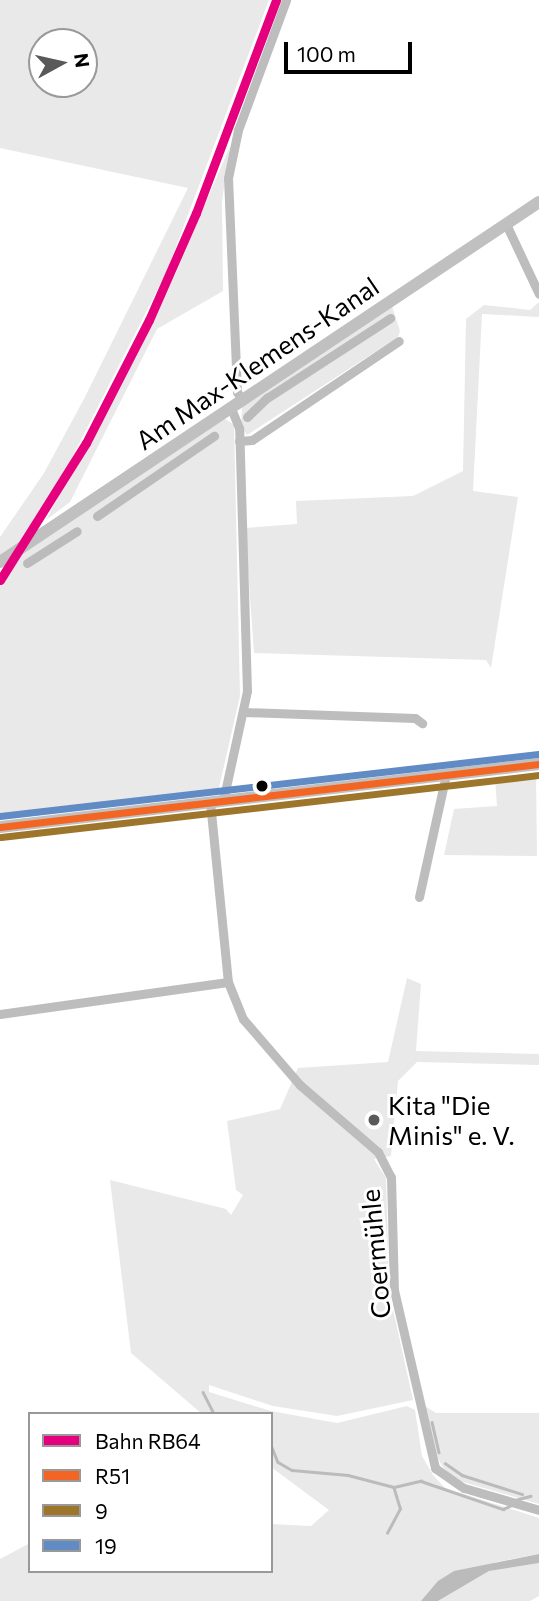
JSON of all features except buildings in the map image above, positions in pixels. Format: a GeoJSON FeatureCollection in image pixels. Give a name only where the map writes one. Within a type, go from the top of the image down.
{"type":"FeatureCollection","features":[{"type":"Feature","properties":{"kind":"main road","name":"Am Max-Klemens-Kanal"},"geometry":{"type":"LineString","coordinates":[[0,562],[539,202]]}},
{"type":"Feature","properties":{"kind":"main road"},"geometry":{"type":"LineString","coordinates":[[0,827],[539,764]]}},
{"type":"Feature","properties":{"kind":"street"},"geometry":{"type":"LineString","coordinates":[[223,801],[244,712],[239,441],[230,249],[230,164],[286,0]]}},
{"type":"Feature","properties":{"kind":"street"},"geometry":{"type":"LineString","coordinates":[[506,224],[539,294]]}},
{"type":"Feature","properties":{"kind":"street","name":"Am Max-Klemens-Kanal"},"geometry":{"type":"LineString","coordinates":[[239,441],[252,440],[399,341]]}},
{"type":"Feature","properties":{"kind":"street"},"geometry":{"type":"LineString","coordinates":[[244,712],[415,718],[422,723]]}},
{"type":"Feature","properties":{"kind":"street"},"geometry":{"type":"LineString","coordinates":[[419,897],[446,774]]}},
{"type":"Feature","properties":{"kind":"street","name":"Coermühle"},"geometry":{"type":"LineString","coordinates":[[209,803],[228,982],[243,1019],[300,1085],[378,1152],[391,1177],[394,1290],[428,1451],[435,1468],[447,1480],[539,1510]]}},
{"type":"Feature","properties":{"kind":"street"},"geometry":{"type":"LineString","coordinates":[[0,1014],[228,982]]}},
{"type":"Feature","properties":{"kind":"shaded area"},"geometry":{"type":"Polygon","coordinates":[[[0,0],[269,0],[166,273],[58,485],[22,541],[0,555],[0,537],[44,473],[85,397],[188,188],[0,148],[0,0]]]}},
{"type":"Feature","properties":{"kind":"shaded area"},"geometry":{"type":"Polygon","coordinates":[[[230,146],[222,201],[223,291],[157,329],[70,502],[46,520],[175,275],[230,146]]]}},
{"type":"Feature","properties":{"kind":"shaded area"},"geometry":{"type":"Polygon","coordinates":[[[539,302],[539,317],[482,314],[473,491],[518,497],[491,668],[486,660],[254,653],[245,528],[297,524],[296,501],[413,496],[463,471],[466,319],[484,305],[530,310],[539,302]]]}},
{"type":"Feature","properties":{"kind":"shaded area"},"geometry":{"type":"Polygon","coordinates":[[[392,306],[400,331],[398,337],[247,435],[241,426],[242,407],[392,306]]]}},
{"type":"Feature","properties":{"kind":"shaded area"},"geometry":{"type":"Polygon","coordinates":[[[224,418],[234,425],[240,696],[218,792],[0,818],[0,587],[24,551],[224,418]]]}},
{"type":"Feature","properties":{"kind":"shaded area"},"geometry":{"type":"Polygon","coordinates":[[[536,773],[537,856],[444,855],[454,809],[497,806],[495,777],[536,773]]]}},
{"type":"Feature","properties":{"kind":"shaded area"},"geometry":{"type":"Polygon","coordinates":[[[407,978],[421,984],[416,1051],[539,1054],[539,1065],[417,1062],[398,1081],[391,1156],[374,1159],[386,1178],[389,1291],[413,1400],[337,1416],[273,1406],[209,1385],[209,1392],[271,1411],[337,1423],[407,1406],[415,1410],[422,1456],[433,1475],[445,1488],[539,1518],[539,1554],[496,1562],[421,1601],[0,1601],[0,1559],[28,1544],[28,1573],[273,1573],[273,1524],[311,1526],[329,1510],[273,1468],[273,1412],[200,1412],[131,1353],[110,1180],[226,1209],[231,1215],[243,1195],[236,1190],[227,1121],[280,1109],[298,1068],[388,1062],[407,978]]]}},
{"type":"Feature","properties":{"kind":"shaded area"},"geometry":{"type":"Polygon","coordinates":[[[423,1405],[436,1413],[539,1413],[539,1504],[456,1480],[442,1466],[433,1448],[423,1405]]]}},
{"type":"Feature","properties":{"kind":"shaded area"},"geometry":{"type":"Polygon","coordinates":[[[539,1554],[539,1563],[489,1571],[438,1601],[421,1601],[438,1581],[454,1571],[539,1554]]]}},
{"type":"Feature","properties":{"kind":"shaded area"},"geometry":{"type":"Polygon","coordinates":[[[539,1563],[539,1596],[530,1601],[438,1601],[489,1571],[539,1563]]]}},
{"type":"Feature","properties":{"kind":"waterway"},"geometry":{"type":"LineString","coordinates":[[247,417],[267,398],[390,318]]}},
{"type":"Feature","properties":{"kind":"waterway"},"geometry":{"type":"LineString","coordinates":[[97,516],[214,436]]}},
{"type":"Feature","properties":{"kind":"waterway"},"geometry":{"type":"LineString","coordinates":[[27,563],[77,531]]}},
{"type":"Feature","properties":{"kind":"waterway"},"geometry":{"type":"LineString","coordinates":[[203,1392],[213,1412]]}},
{"type":"Feature","properties":{"kind":"waterway"},"geometry":{"type":"LineString","coordinates":[[432,1422],[439,1452]]}},
{"type":"Feature","properties":{"kind":"waterway"},"geometry":{"type":"LineString","coordinates":[[273,1450],[278,1462],[292,1470],[348,1475],[394,1487],[421,1481],[503,1509],[512,1505]]}},
{"type":"Feature","properties":{"kind":"waterway"},"geometry":{"type":"LineString","coordinates":[[445,1463],[462,1475],[522,1494]]}},
{"type":"Feature","properties":{"kind":"waterway"},"geometry":{"type":"LineString","coordinates":[[387,1533],[400,1509],[394,1489]]}},
{"type":"Feature","properties":{"kind":"waterway"},"geometry":{"type":"LineString","coordinates":[[515,1500],[530,1496]]}},
{"type":"Feature","properties":{"kind":"rail line","name":"RB64"},"geometry":{"type":"LineString","coordinates":[[0,580],[86,443],[149,320],[196,213],[276,0]]}},
{"type":"Feature","properties":{"kind":"transit line","name":"19"},"geometry":{"type":"LineString","coordinates":[[0,816],[538,754]]}},
{"type":"Feature","properties":{"kind":"transit line","name":"R51"},"geometry":{"type":"LineString","coordinates":[[0,827],[539,764]]}},
{"type":"Feature","properties":{"kind":"transit line","name":"9"},"geometry":{"type":"LineString","coordinates":[[1,837],[539,775]]}},
{"type":"Feature","properties":{"kind":"place","name":"Kita \"Die Minis\" e. V."},"geometry":{"type":"Point","coordinates":[374,1120]}}]}
